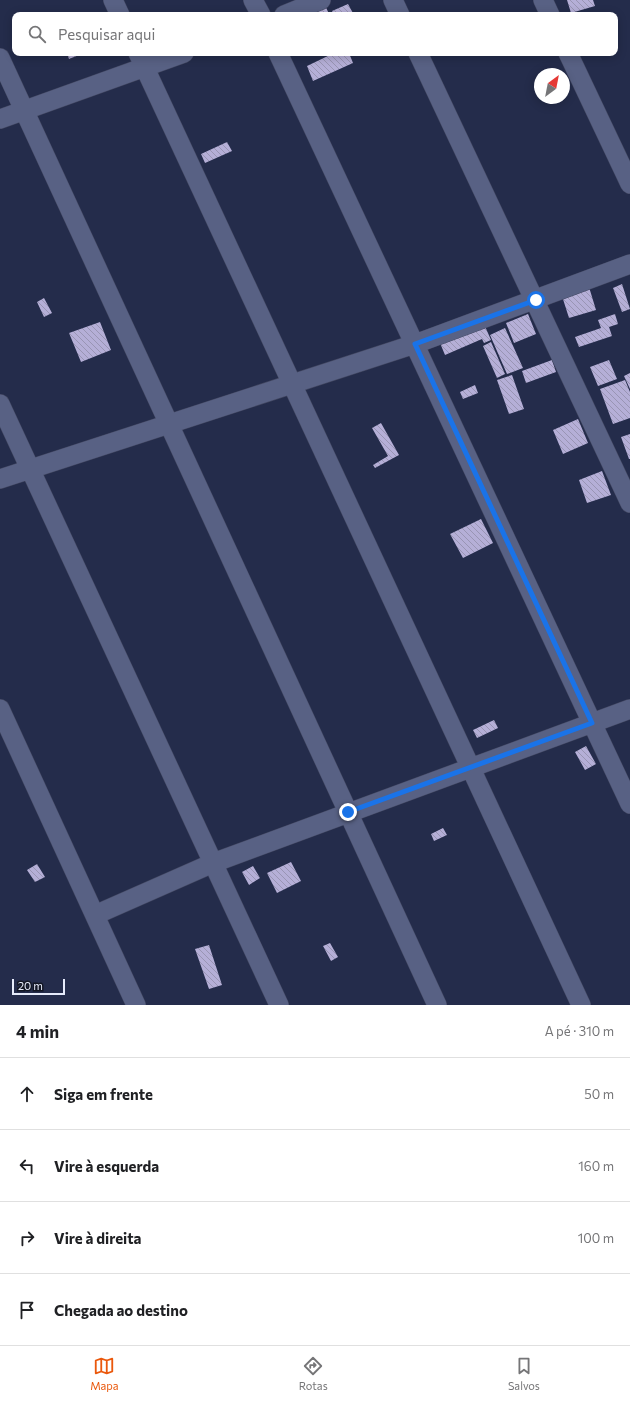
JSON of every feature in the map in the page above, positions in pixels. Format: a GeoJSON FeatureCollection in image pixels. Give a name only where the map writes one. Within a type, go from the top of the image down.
{"type":"FeatureCollection","features":[{"type":"Feature","properties":{"kind":"street"},"geometry":{"type":"LineString","coordinates":[[113,0],[119,12]]}},
{"type":"Feature","properties":{"kind":"street"},"geometry":{"type":"LineString","coordinates":[[254,0],[259,12]]}},
{"type":"Feature","properties":{"kind":"street"},"geometry":{"type":"LineString","coordinates":[[291,12],[321,0]]}},
{"type":"Feature","properties":{"kind":"street"},"geometry":{"type":"LineString","coordinates":[[392,0],[398,12]]}},
{"type":"Feature","properties":{"kind":"street"},"geometry":{"type":"LineString","coordinates":[[543,0],[549,12]]}},
{"type":"Feature","properties":{"kind":"street"},"geometry":{"type":"LineString","coordinates":[[0,119],[142,60],[166,56]]}},
{"type":"Feature","properties":{"kind":"street"},"geometry":{"type":"LineString","coordinates":[[279,56],[630,804]]}},
{"type":"Feature","properties":{"kind":"street"},"geometry":{"type":"LineString","coordinates":[[419,56],[536,300],[630,503]]}},
{"type":"Feature","properties":{"kind":"street"},"geometry":{"type":"LineString","coordinates":[[569,56],[630,184]]}},
{"type":"Feature","properties":{"kind":"street"},"geometry":{"type":"LineString","coordinates":[[0,58],[437,1005]]}},
{"type":"Feature","properties":{"kind":"street"},"geometry":{"type":"LineString","coordinates":[[142,60],[581,1005]]}},
{"type":"Feature","properties":{"kind":"street"},"geometry":{"type":"LineString","coordinates":[[0,479],[415,344],[630,264]]}},
{"type":"Feature","properties":{"kind":"street"},"geometry":{"type":"LineString","coordinates":[[0,404],[279,1005]]}},
{"type":"Feature","properties":{"kind":"street"},"geometry":{"type":"LineString","coordinates":[[0,709],[136,1005]]}},
{"type":"Feature","properties":{"kind":"street"},"geometry":{"type":"LineString","coordinates":[[95,915],[213,863],[630,709]]}},
{"type":"Feature","properties":{"kind":"building"},"geometry":{"type":"Polygon","coordinates":[[[567,0],[593,0],[595,6],[571,12],[567,0]]]}},
{"type":"Feature","properties":{"kind":"building"},"geometry":{"type":"Polygon","coordinates":[[[324,3],[328,12],[313,12],[324,3]]]}},
{"type":"Feature","properties":{"kind":"building"},"geometry":{"type":"Polygon","coordinates":[[[348,4],[352,12],[332,12],[348,4]]]}},
{"type":"Feature","properties":{"kind":"building"},"geometry":{"type":"Polygon","coordinates":[[[68,56],[76,56],[69,59],[68,56]]]}},
{"type":"Feature","properties":{"kind":"building"},"geometry":{"type":"Polygon","coordinates":[[[328,56],[350,56],[353,63],[313,81],[307,66],[328,56]]]}},
{"type":"Feature","properties":{"kind":"building"},"geometry":{"type":"Polygon","coordinates":[[[227,142],[232,151],[205,163],[201,154],[227,142]]]}},
{"type":"Feature","properties":{"kind":"building"},"geometry":{"type":"Polygon","coordinates":[[[622,284],[630,309],[622,312],[613,288],[622,284]]]}},
{"type":"Feature","properties":{"kind":"building"},"geometry":{"type":"Polygon","coordinates":[[[589,287],[596,310],[569,318],[562,296],[589,287]]]}},
{"type":"Feature","properties":{"kind":"building"},"geometry":{"type":"Polygon","coordinates":[[[44,298],[52,313],[44,317],[37,302],[44,298]]]}},
{"type":"Feature","properties":{"kind":"building"},"geometry":{"type":"Polygon","coordinates":[[[528,314],[536,334],[514,343],[506,323],[528,314]]]}},
{"type":"Feature","properties":{"kind":"building"},"geometry":{"type":"Polygon","coordinates":[[[615,314],[618,324],[609,327],[612,336],[579,347],[575,337],[601,328],[598,320],[615,314]]]}},
{"type":"Feature","properties":{"kind":"building"},"geometry":{"type":"Polygon","coordinates":[[[100,322],[111,350],[81,362],[69,333],[100,322]]]}},
{"type":"Feature","properties":{"kind":"building"},"geometry":{"type":"Polygon","coordinates":[[[484,324],[491,340],[484,343],[482,339],[445,355],[440,343],[484,324]]]}},
{"type":"Feature","properties":{"kind":"building"},"geometry":{"type":"Polygon","coordinates":[[[505,328],[523,368],[507,374],[490,335],[505,328]]]}},
{"type":"Feature","properties":{"kind":"building"},"geometry":{"type":"Polygon","coordinates":[[[491,342],[505,374],[497,378],[483,346],[491,342]]]}},
{"type":"Feature","properties":{"kind":"building"},"geometry":{"type":"Polygon","coordinates":[[[552,360],[556,372],[526,383],[522,371],[552,360]]]}},
{"type":"Feature","properties":{"kind":"building"},"geometry":{"type":"Polygon","coordinates":[[[609,360],[617,379],[598,386],[590,367],[609,360]]]}},
{"type":"Feature","properties":{"kind":"building"},"geometry":{"type":"Polygon","coordinates":[[[630,373],[630,389],[624,376],[630,373]]]}},
{"type":"Feature","properties":{"kind":"building"},"geometry":{"type":"Polygon","coordinates":[[[512,375],[524,409],[509,414],[497,380],[512,375]]]}},
{"type":"Feature","properties":{"kind":"building"},"geometry":{"type":"Polygon","coordinates":[[[625,380],[630,392],[630,418],[613,424],[600,389],[625,380]]]}},
{"type":"Feature","properties":{"kind":"building"},"geometry":{"type":"Polygon","coordinates":[[[475,385],[478,393],[463,399],[460,392],[475,385]]]}},
{"type":"Feature","properties":{"kind":"building"},"geometry":{"type":"Polygon","coordinates":[[[578,419],[588,443],[563,454],[553,430],[578,419]]]}},
{"type":"Feature","properties":{"kind":"building"},"geometry":{"type":"Polygon","coordinates":[[[381,423],[399,455],[375,468],[373,465],[388,456],[372,428],[381,423]]]}},
{"type":"Feature","properties":{"kind":"building"},"geometry":{"type":"Polygon","coordinates":[[[630,434],[630,459],[629,459],[621,437],[630,434]]]}},
{"type":"Feature","properties":{"kind":"building"},"geometry":{"type":"Polygon","coordinates":[[[602,471],[611,495],[587,503],[579,480],[602,471]]]}},
{"type":"Feature","properties":{"kind":"building"},"geometry":{"type":"Polygon","coordinates":[[[481,519],[493,543],[463,558],[450,534],[481,519]]]}},
{"type":"Feature","properties":{"kind":"building"},"geometry":{"type":"Polygon","coordinates":[[[494,720],[498,728],[477,738],[473,730],[494,720]]]}},
{"type":"Feature","properties":{"kind":"building"},"geometry":{"type":"Polygon","coordinates":[[[586,746],[596,764],[585,770],[575,752],[586,746]]]}},
{"type":"Feature","properties":{"kind":"building"},"geometry":{"type":"Polygon","coordinates":[[[443,828],[447,835],[434,841],[431,834],[443,828]]]}},
{"type":"Feature","properties":{"kind":"building"},"geometry":{"type":"Polygon","coordinates":[[[291,862],[301,881],[277,893],[267,873],[291,862]]]}},
{"type":"Feature","properties":{"kind":"building"},"geometry":{"type":"Polygon","coordinates":[[[37,864],[45,877],[35,882],[27,870],[37,864]]]}},
{"type":"Feature","properties":{"kind":"building"},"geometry":{"type":"Polygon","coordinates":[[[253,866],[260,878],[249,885],[242,872],[253,866]]]}},
{"type":"Feature","properties":{"kind":"building"},"geometry":{"type":"Polygon","coordinates":[[[330,943],[338,957],[331,961],[323,946],[330,943]]]}},
{"type":"Feature","properties":{"kind":"building"},"geometry":{"type":"Polygon","coordinates":[[[209,945],[222,985],[209,989],[195,949],[209,945]]]}},
{"type":"Feature","properties":{"kind":"route"},"geometry":{"type":"LineString","coordinates":[[348,812],[592,723],[415,344],[536,300]]}}]}
